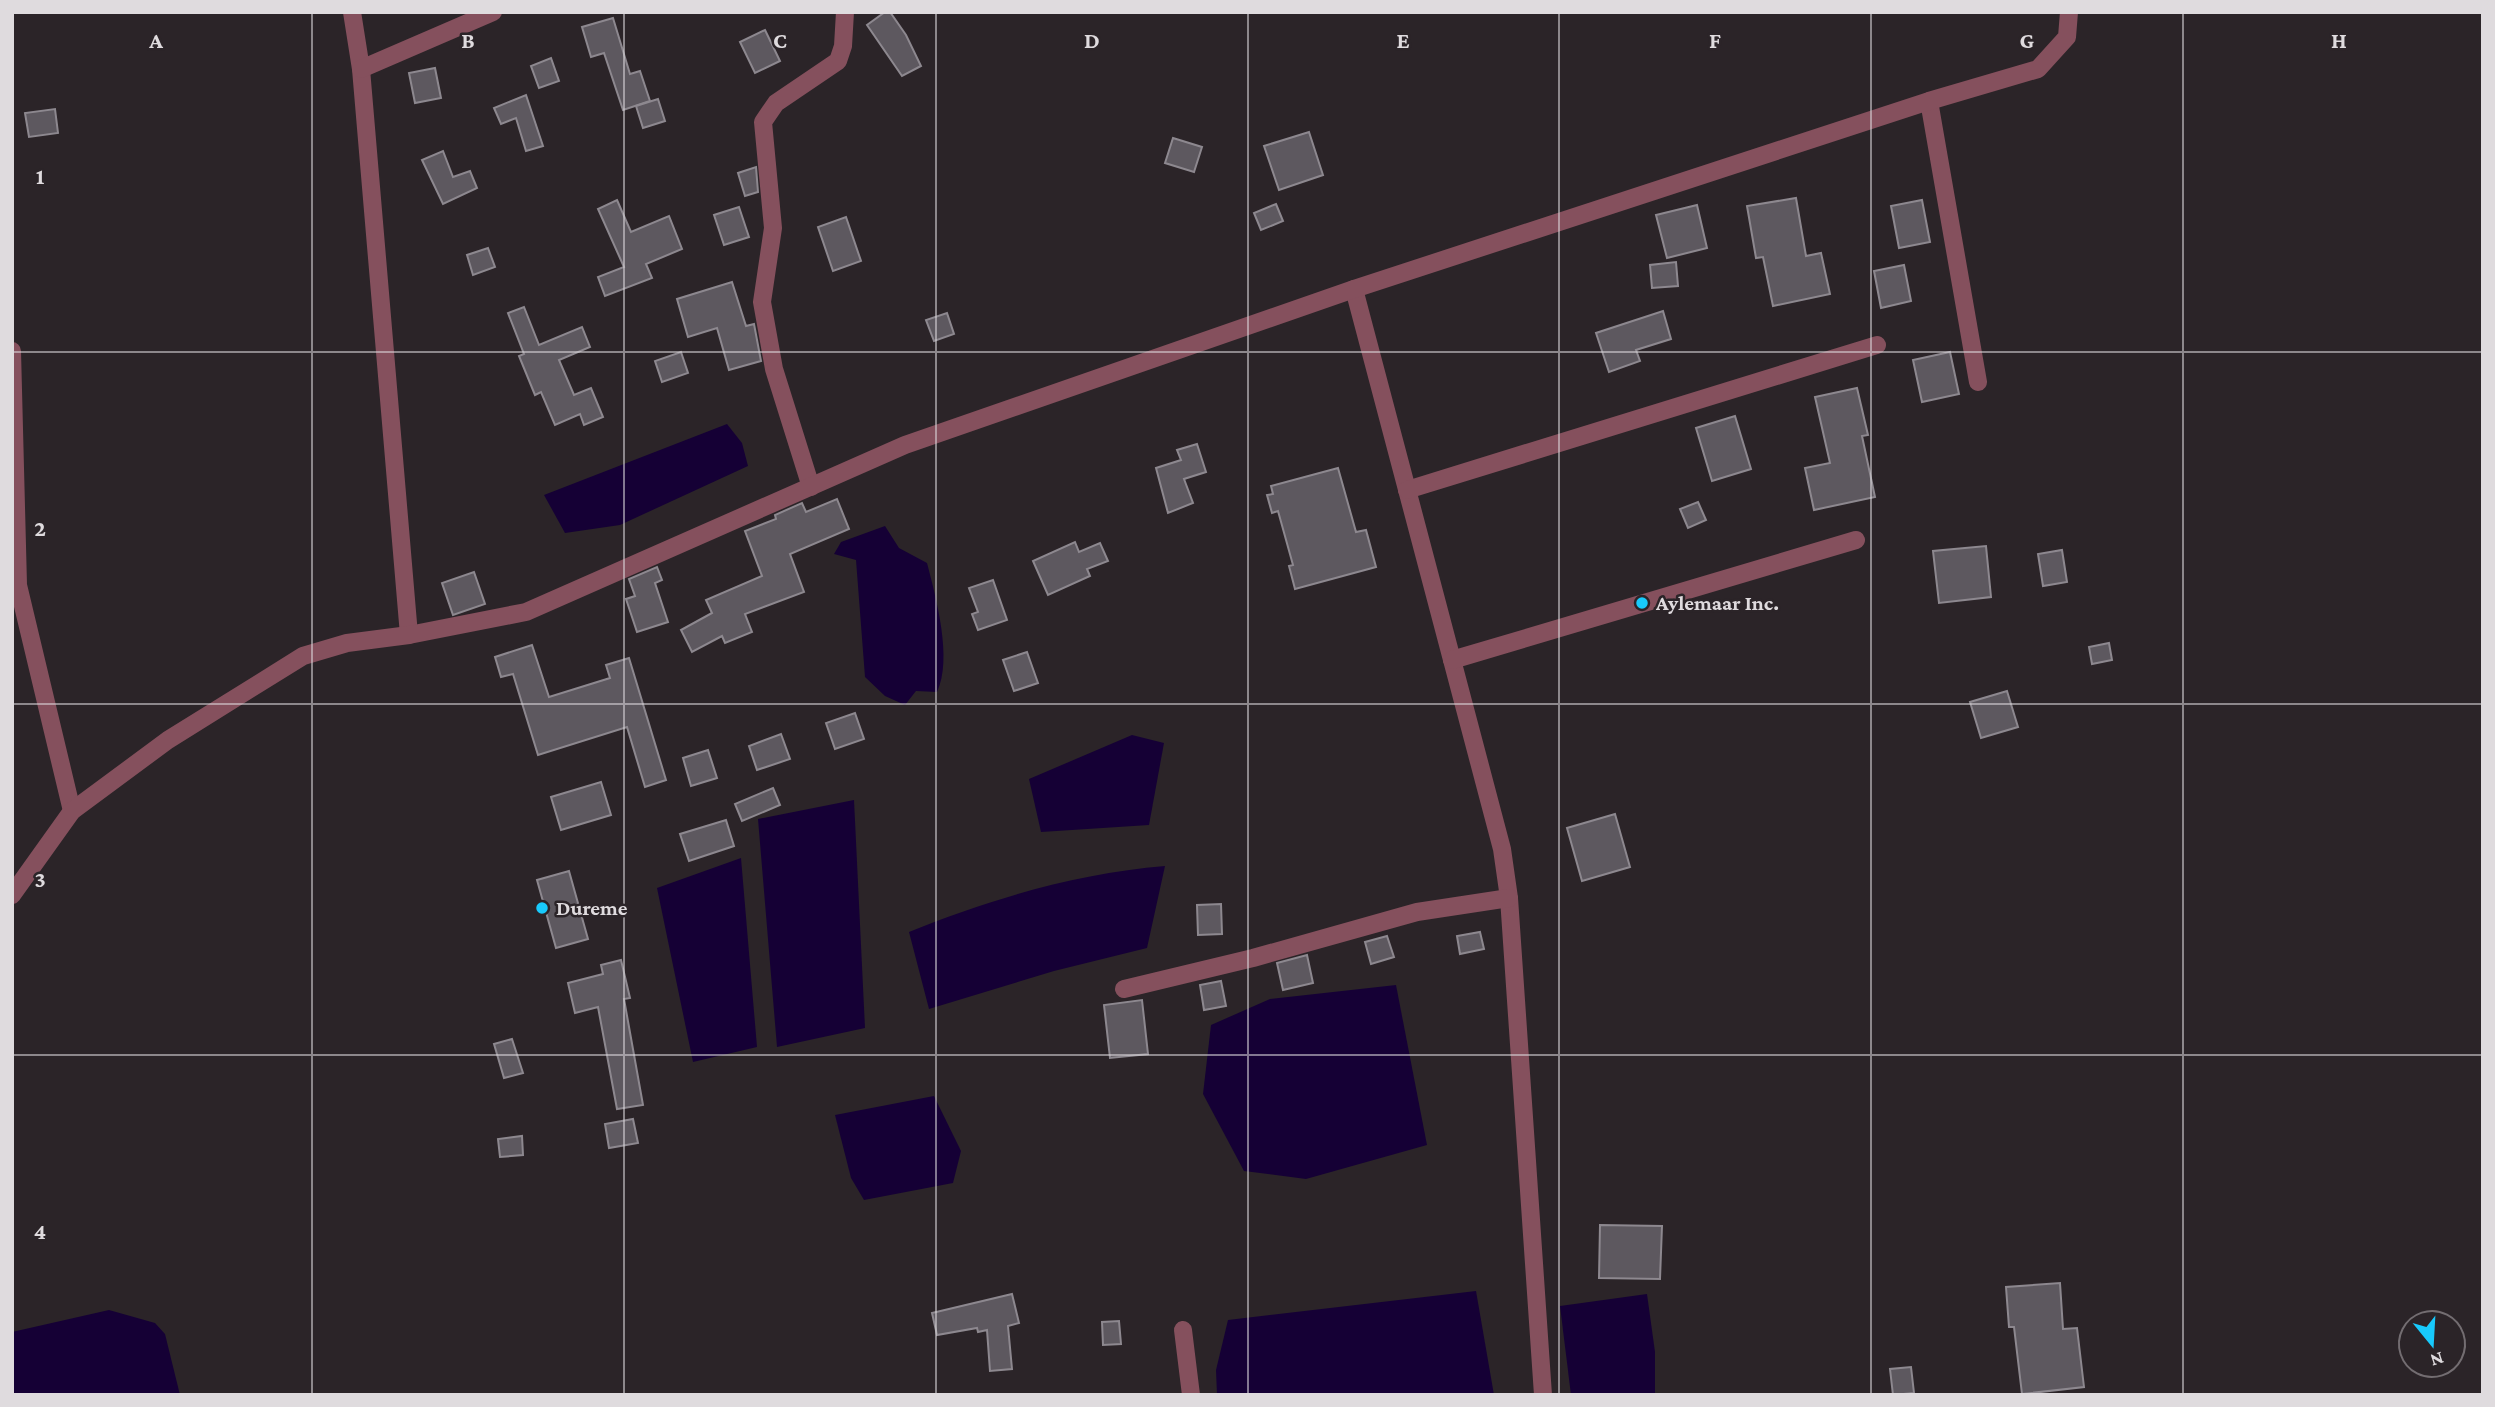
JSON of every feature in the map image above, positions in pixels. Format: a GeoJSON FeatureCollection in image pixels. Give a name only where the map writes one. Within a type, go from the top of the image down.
{"type":"FeatureCollection","features":[{"type":"Feature","properties":{"kind":"street"},"geometry":{"type":"LineString","coordinates":[[352,12],[361,69],[409,635]]}},
{"type":"Feature","properties":{"kind":"street"},"geometry":{"type":"LineString","coordinates":[[361,69],[493,12]]}},
{"type":"Feature","properties":{"kind":"street"},"geometry":{"type":"LineString","coordinates":[[811,487],[774,369],[762,302],[773,228],[763,122],[776,103],[838,61],[843,46],[845,12]]}},
{"type":"Feature","properties":{"kind":"street"},"geometry":{"type":"LineString","coordinates":[[12,895],[72,811],[168,740],[303,656],[347,643],[409,635],[526,612],[905,445],[1354,289],[1929,101],[2038,69],[2067,37],[2069,12]]}},
{"type":"Feature","properties":{"kind":"street"},"geometry":{"type":"LineString","coordinates":[[1929,101],[1978,383]]}},
{"type":"Feature","properties":{"kind":"street"},"geometry":{"type":"LineString","coordinates":[[1354,289],[1502,849],[1509,898],[1543,1395]]}},
{"type":"Feature","properties":{"kind":"street"},"geometry":{"type":"LineString","coordinates":[[1407,490],[1877,345]]}},
{"type":"Feature","properties":{"kind":"street"},"geometry":{"type":"LineString","coordinates":[[12,351],[18,585],[72,811]]}},
{"type":"Feature","properties":{"kind":"street"},"geometry":{"type":"LineString","coordinates":[[1452,660],[1856,540]]}},
{"type":"Feature","properties":{"kind":"street"},"geometry":{"type":"LineString","coordinates":[[1124,989],[1253,958],[1417,912],[1509,898]]}},
{"type":"Feature","properties":{"kind":"street"},"geometry":{"type":"LineString","coordinates":[[1183,1330],[1191,1395]]}},
{"type":"Feature","properties":{"kind":"shaded area"},"geometry":{"type":"Polygon","coordinates":[[[727,424],[742,443],[748,466],[620,525],[565,533],[544,495],[727,424]]]}},
{"type":"Feature","properties":{"kind":"shaded area"},"geometry":{"type":"Polygon","coordinates":[[[885,526],[899,548],[927,563],[941,628],[943,663],[937,692],[916,691],[905,705],[885,696],[865,677],[856,560],[834,554],[841,542],[885,526]]]}},
{"type":"Feature","properties":{"kind":"shaded area"},"geometry":{"type":"Polygon","coordinates":[[[1132,735],[1164,743],[1149,825],[1041,832],[1029,779],[1132,735]]]}},
{"type":"Feature","properties":{"kind":"shaded area"},"geometry":{"type":"Polygon","coordinates":[[[854,800],[865,1028],[777,1047],[758,819],[854,800]]]}},
{"type":"Feature","properties":{"kind":"shaded area"},"geometry":{"type":"Polygon","coordinates":[[[741,858],[757,1047],[693,1062],[657,888],[741,858]]]}},
{"type":"Feature","properties":{"kind":"shaded area"},"geometry":{"type":"Polygon","coordinates":[[[1165,866],[1147,948],[1054,971],[929,1009],[909,932],[1035,889],[1132,869],[1165,866]]]}},
{"type":"Feature","properties":{"kind":"shaded area"},"geometry":{"type":"Polygon","coordinates":[[[1396,985],[1427,1145],[1306,1179],[1244,1171],[1203,1094],[1211,1025],[1270,999],[1396,985]]]}},
{"type":"Feature","properties":{"kind":"shaded area"},"geometry":{"type":"Polygon","coordinates":[[[934,1096],[961,1151],[953,1183],[864,1200],[851,1178],[835,1115],[934,1096]]]}},
{"type":"Feature","properties":{"kind":"shaded area"},"geometry":{"type":"Polygon","coordinates":[[[1476,1291],[1494,1395],[1217,1395],[1216,1370],[1228,1320],[1476,1291]]]}},
{"type":"Feature","properties":{"kind":"shaded area"},"geometry":{"type":"Polygon","coordinates":[[[1647,1294],[1655,1352],[1655,1395],[1571,1395],[1560,1306],[1647,1294]]]}},
{"type":"Feature","properties":{"kind":"shaded area"},"geometry":{"type":"Polygon","coordinates":[[[109,1310],[155,1323],[165,1334],[180,1395],[12,1395],[12,1332],[109,1310]]]}},
{"type":"Feature","properties":{"kind":"building"},"geometry":{"type":"Polygon","coordinates":[[[885,12],[890,12],[906,35],[921,66],[902,76],[867,25],[885,12]]]}},
{"type":"Feature","properties":{"kind":"building"},"geometry":{"type":"Polygon","coordinates":[[[613,18],[630,74],[640,71],[650,101],[623,110],[604,53],[591,57],[582,27],[613,18]]]}},
{"type":"Feature","properties":{"kind":"building"},"geometry":{"type":"Polygon","coordinates":[[[765,30],[780,61],[755,73],[740,42],[765,30]]]}},
{"type":"Feature","properties":{"kind":"building"},"geometry":{"type":"Polygon","coordinates":[[[551,58],[559,81],[539,88],[531,66],[551,58]]]}},
{"type":"Feature","properties":{"kind":"building"},"geometry":{"type":"Polygon","coordinates":[[[435,68],[441,98],[415,103],[409,73],[435,68]]]}},
{"type":"Feature","properties":{"kind":"building"},"geometry":{"type":"Polygon","coordinates":[[[526,95],[543,146],[526,151],[516,118],[501,124],[494,108],[526,95]]]}},
{"type":"Feature","properties":{"kind":"building"},"geometry":{"type":"Polygon","coordinates":[[[658,99],[665,121],[643,128],[636,106],[658,99]]]}},
{"type":"Feature","properties":{"kind":"building"},"geometry":{"type":"Polygon","coordinates":[[[55,109],[58,133],[29,137],[25,113],[55,109]]]}},
{"type":"Feature","properties":{"kind":"building"},"geometry":{"type":"Polygon","coordinates":[[[1309,132],[1323,175],[1279,190],[1264,146],[1309,132]]]}},
{"type":"Feature","properties":{"kind":"building"},"geometry":{"type":"Polygon","coordinates":[[[1173,138],[1202,147],[1194,172],[1165,163],[1173,138]]]}},
{"type":"Feature","properties":{"kind":"building"},"geometry":{"type":"Polygon","coordinates":[[[443,151],[453,177],[470,171],[477,188],[443,204],[422,160],[443,151]]]}},
{"type":"Feature","properties":{"kind":"building"},"geometry":{"type":"Polygon","coordinates":[[[756,167],[758,192],[745,196],[738,173],[756,167]]]}},
{"type":"Feature","properties":{"kind":"building"},"geometry":{"type":"Polygon","coordinates":[[[1796,198],[1806,256],[1821,253],[1830,294],[1773,306],[1763,257],[1756,258],[1747,206],[1796,198]]]}},
{"type":"Feature","properties":{"kind":"building"},"geometry":{"type":"Polygon","coordinates":[[[617,200],[631,232],[669,216],[682,249],[646,264],[652,278],[605,296],[598,277],[624,267],[598,209],[617,200]]]}},
{"type":"Feature","properties":{"kind":"building"},"geometry":{"type":"Polygon","coordinates":[[[1922,200],[1930,242],[1899,248],[1891,206],[1922,200]]]}},
{"type":"Feature","properties":{"kind":"building"},"geometry":{"type":"Polygon","coordinates":[[[1276,204],[1283,221],[1261,230],[1254,213],[1276,204]]]}},
{"type":"Feature","properties":{"kind":"building"},"geometry":{"type":"Polygon","coordinates":[[[1697,205],[1707,248],[1667,258],[1656,215],[1697,205]]]}},
{"type":"Feature","properties":{"kind":"building"},"geometry":{"type":"Polygon","coordinates":[[[739,207],[749,237],[724,245],[714,215],[739,207]]]}},
{"type":"Feature","properties":{"kind":"building"},"geometry":{"type":"Polygon","coordinates":[[[846,217],[861,261],[833,271],[818,227],[846,217]]]}},
{"type":"Feature","properties":{"kind":"building"},"geometry":{"type":"Polygon","coordinates":[[[488,248],[495,267],[473,275],[467,255],[488,248]]]}},
{"type":"Feature","properties":{"kind":"building"},"geometry":{"type":"Polygon","coordinates":[[[1676,262],[1678,286],[1652,288],[1650,265],[1676,262]]]}},
{"type":"Feature","properties":{"kind":"building"},"geometry":{"type":"Polygon","coordinates":[[[1904,265],[1911,301],[1881,308],[1874,271],[1904,265]]]}},
{"type":"Feature","properties":{"kind":"building"},"geometry":{"type":"Polygon","coordinates":[[[732,282],[746,326],[754,324],[761,361],[729,370],[717,328],[688,337],[677,299],[732,282]]]}},
{"type":"Feature","properties":{"kind":"building"},"geometry":{"type":"Polygon","coordinates":[[[524,307],[539,345],[582,327],[590,347],[559,360],[574,395],[591,388],[603,417],[584,425],[580,414],[555,425],[541,392],[535,395],[519,356],[524,354],[508,313],[524,307]]]}},
{"type":"Feature","properties":{"kind":"building"},"geometry":{"type":"Polygon","coordinates":[[[1663,311],[1671,339],[1636,350],[1640,361],[1609,372],[1596,333],[1663,311]]]}},
{"type":"Feature","properties":{"kind":"building"},"geometry":{"type":"Polygon","coordinates":[[[947,313],[954,334],[934,341],[926,320],[947,313]]]}},
{"type":"Feature","properties":{"kind":"building"},"geometry":{"type":"Polygon","coordinates":[[[681,352],[688,373],[662,382],[655,361],[681,352]]]}},
{"type":"Feature","properties":{"kind":"building"},"geometry":{"type":"Polygon","coordinates":[[[1950,352],[1959,394],[1922,402],[1913,360],[1950,352]]]}},
{"type":"Feature","properties":{"kind":"building"},"geometry":{"type":"Polygon","coordinates":[[[1857,388],[1868,435],[1862,436],[1875,497],[1814,510],[1805,468],[1830,463],[1815,397],[1857,388]]]}},
{"type":"Feature","properties":{"kind":"building"},"geometry":{"type":"Polygon","coordinates":[[[1735,416],[1751,469],[1712,481],[1696,428],[1735,416]]]}},
{"type":"Feature","properties":{"kind":"building"},"geometry":{"type":"Polygon","coordinates":[[[1197,444],[1206,472],[1184,479],[1193,503],[1168,513],[1156,468],[1181,460],[1177,450],[1197,444]]]}},
{"type":"Feature","properties":{"kind":"building"},"geometry":{"type":"Polygon","coordinates":[[[1338,468],[1356,532],[1366,530],[1376,567],[1295,589],[1289,566],[1293,565],[1278,511],[1272,513],[1267,495],[1273,494],[1271,486],[1338,468]]]}},
{"type":"Feature","properties":{"kind":"building"},"geometry":{"type":"Polygon","coordinates":[[[837,499],[849,529],[790,554],[804,592],[745,614],[752,632],[725,643],[722,636],[692,652],[681,630],[712,613],[706,600],[762,576],[745,531],[776,519],[775,515],[802,503],[806,512],[837,499]]]}},
{"type":"Feature","properties":{"kind":"building"},"geometry":{"type":"Polygon","coordinates":[[[1698,502],[1706,520],[1688,528],[1680,509],[1698,502]]]}},
{"type":"Feature","properties":{"kind":"building"},"geometry":{"type":"Polygon","coordinates":[[[1075,542],[1079,552],[1100,543],[1108,561],[1087,569],[1090,576],[1048,595],[1033,561],[1075,542]]]}},
{"type":"Feature","properties":{"kind":"building"},"geometry":{"type":"Polygon","coordinates":[[[1986,546],[1991,597],[1939,603],[1933,551],[1986,546]]]}},
{"type":"Feature","properties":{"kind":"building"},"geometry":{"type":"Polygon","coordinates":[[[2062,550],[2067,582],[2043,586],[2038,554],[2062,550]]]}},
{"type":"Feature","properties":{"kind":"building"},"geometry":{"type":"Polygon","coordinates":[[[657,567],[662,580],[655,583],[668,622],[637,632],[626,599],[635,596],[629,579],[657,567]]]}},
{"type":"Feature","properties":{"kind":"building"},"geometry":{"type":"Polygon","coordinates":[[[474,572],[485,604],[453,615],[442,583],[474,572]]]}},
{"type":"Feature","properties":{"kind":"building"},"geometry":{"type":"Polygon","coordinates":[[[993,580],[1007,620],[978,630],[972,614],[978,612],[969,588],[993,580]]]}},
{"type":"Feature","properties":{"kind":"building"},"geometry":{"type":"Polygon","coordinates":[[[2109,643],[2112,660],[2092,664],[2089,647],[2109,643]]]}},
{"type":"Feature","properties":{"kind":"building"},"geometry":{"type":"Polygon","coordinates":[[[532,645],[549,697],[610,678],[606,665],[629,658],[666,780],[645,787],[627,727],[538,755],[513,674],[501,677],[495,657],[532,645]]]}},
{"type":"Feature","properties":{"kind":"building"},"geometry":{"type":"Polygon","coordinates":[[[1027,652],[1038,683],[1014,691],[1003,660],[1027,652]]]}},
{"type":"Feature","properties":{"kind":"building"},"geometry":{"type":"Polygon","coordinates":[[[2007,691],[2018,727],[1981,738],[1970,702],[2007,691]]]}},
{"type":"Feature","properties":{"kind":"building"},"geometry":{"type":"Polygon","coordinates":[[[855,713],[864,739],[835,749],[826,723],[855,713]]]}},
{"type":"Feature","properties":{"kind":"building"},"geometry":{"type":"Polygon","coordinates":[[[781,734],[790,759],[757,770],[749,746],[781,734]]]}},
{"type":"Feature","properties":{"kind":"building"},"geometry":{"type":"Polygon","coordinates":[[[708,750],[717,778],[691,786],[683,758],[708,750]]]}},
{"type":"Feature","properties":{"kind":"building"},"geometry":{"type":"Polygon","coordinates":[[[601,782],[611,815],[561,830],[551,797],[601,782]]]}},
{"type":"Feature","properties":{"kind":"building"},"geometry":{"type":"Polygon","coordinates":[[[773,788],[780,805],[742,821],[735,804],[773,788]]]}},
{"type":"Feature","properties":{"kind":"building"},"geometry":{"type":"Polygon","coordinates":[[[1615,814],[1630,867],[1582,881],[1567,828],[1615,814]]]}},
{"type":"Feature","properties":{"kind":"building"},"geometry":{"type":"Polygon","coordinates":[[[726,820],[734,846],[689,861],[680,834],[726,820]]]}},
{"type":"Feature","properties":{"kind":"building"},"geometry":{"type":"Polygon","coordinates":[[[569,871],[588,939],[556,948],[537,880],[569,871]]]}},
{"type":"Feature","properties":{"kind":"building"},"geometry":{"type":"Polygon","coordinates":[[[1221,904],[1222,934],[1198,935],[1197,905],[1221,904]]]}},
{"type":"Feature","properties":{"kind":"building"},"geometry":{"type":"Polygon","coordinates":[[[1480,932],[1484,949],[1460,954],[1457,936],[1480,932]]]}},
{"type":"Feature","properties":{"kind":"building"},"geometry":{"type":"Polygon","coordinates":[[[1387,936],[1394,957],[1371,964],[1365,942],[1387,936]]]}},
{"type":"Feature","properties":{"kind":"building"},"geometry":{"type":"Polygon","coordinates":[[[1307,955],[1313,983],[1283,990],[1277,963],[1307,955]]]}},
{"type":"Feature","properties":{"kind":"building"},"geometry":{"type":"Polygon","coordinates":[[[621,960],[630,998],[624,999],[643,1105],[617,1109],[598,1007],[575,1013],[568,983],[603,974],[601,965],[621,960]]]}},
{"type":"Feature","properties":{"kind":"building"},"geometry":{"type":"Polygon","coordinates":[[[1221,981],[1226,1006],[1204,1010],[1200,985],[1221,981]]]}},
{"type":"Feature","properties":{"kind":"building"},"geometry":{"type":"Polygon","coordinates":[[[1142,1000],[1148,1054],[1110,1058],[1104,1005],[1142,1000]]]}},
{"type":"Feature","properties":{"kind":"building"},"geometry":{"type":"Polygon","coordinates":[[[512,1039],[523,1073],[504,1078],[494,1044],[512,1039]]]}},
{"type":"Feature","properties":{"kind":"building"},"geometry":{"type":"Polygon","coordinates":[[[633,1119],[638,1143],[609,1148],[605,1124],[633,1119]]]}},
{"type":"Feature","properties":{"kind":"building"},"geometry":{"type":"Polygon","coordinates":[[[522,1136],[523,1155],[500,1157],[498,1139],[522,1136]]]}},
{"type":"Feature","properties":{"kind":"building"},"geometry":{"type":"Polygon","coordinates":[[[1600,1225],[1662,1226],[1660,1279],[1599,1278],[1600,1225]]]}},
{"type":"Feature","properties":{"kind":"building"},"geometry":{"type":"Polygon","coordinates":[[[2060,1283],[2063,1329],[2077,1328],[2084,1387],[2022,1394],[2014,1327],[2009,1327],[2006,1287],[2060,1283]]]}},
{"type":"Feature","properties":{"kind":"building"},"geometry":{"type":"Polygon","coordinates":[[[1012,1294],[1019,1323],[1008,1326],[1012,1369],[990,1371],[987,1330],[978,1332],[977,1328],[937,1335],[932,1313],[1012,1294]]]}},
{"type":"Feature","properties":{"kind":"building"},"geometry":{"type":"Polygon","coordinates":[[[1119,1321],[1121,1344],[1103,1345],[1102,1322],[1119,1321]]]}},
{"type":"Feature","properties":{"kind":"building"},"geometry":{"type":"Polygon","coordinates":[[[1911,1367],[1914,1393],[1893,1395],[1890,1369],[1911,1367]]]}},
{"type":"Feature","properties":{"kind":"place","name":"Aylemaar Inc."},"geometry":{"type":"Point","coordinates":[1642,603]}},
{"type":"Feature","properties":{"kind":"place","name":"Dureme"},"geometry":{"type":"Point","coordinates":[542,908]}}]}
